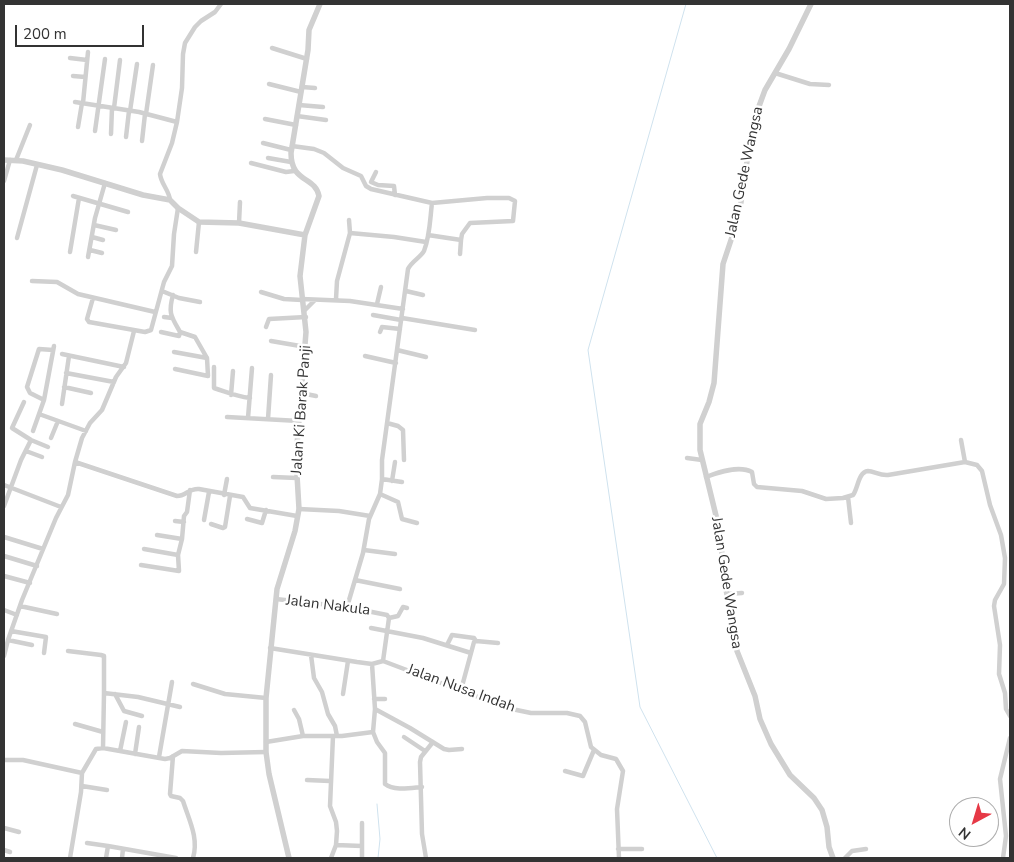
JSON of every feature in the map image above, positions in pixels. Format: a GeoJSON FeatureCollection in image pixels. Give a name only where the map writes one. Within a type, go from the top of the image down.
{"type":"FeatureCollection","features":[{"type":"Feature","properties":{"kind":"street"},"geometry":{"type":"LineString","coordinates":[[170,200],[169,192],[160,174],[172,143],[177,122],[182,88],[182,58],[185,43],[198,24],[215,12],[221,4]]}},
{"type":"Feature","properties":{"kind":"street"},"geometry":{"type":"LineString","coordinates":[[251,163],[286,172],[294,171],[291,162],[291,148],[307,59],[309,30],[320,4]]}},
{"type":"Feature","properties":{"kind":"street","name":"Jalan Gede Wangsa"},"geometry":{"type":"LineString","coordinates":[[811,4],[760,102],[747,161],[741,202],[732,237],[724,258],[721,276],[714,383],[699,426],[702,460],[719,528],[736,651],[755,696],[765,732],[786,771],[814,798],[822,810],[833,858]]}},
{"type":"Feature","properties":{"kind":"street"},"geometry":{"type":"LineString","coordinates":[[272,48],[307,59]]}},
{"type":"Feature","properties":{"kind":"street"},"geometry":{"type":"LineString","coordinates":[[78,127],[88,52]]}},
{"type":"Feature","properties":{"kind":"street"},"geometry":{"type":"LineString","coordinates":[[70,58],[87,60]]}},
{"type":"Feature","properties":{"kind":"street"},"geometry":{"type":"LineString","coordinates":[[95,131],[105,59]]}},
{"type":"Feature","properties":{"kind":"street"},"geometry":{"type":"LineString","coordinates":[[111,134],[120,60]]}},
{"type":"Feature","properties":{"kind":"street"},"geometry":{"type":"LineString","coordinates":[[126,138],[137,64]]}},
{"type":"Feature","properties":{"kind":"street"},"geometry":{"type":"LineString","coordinates":[[142,141],[153,65]]}},
{"type":"Feature","properties":{"kind":"street"},"geometry":{"type":"LineString","coordinates":[[775,73],[810,84],[829,85]]}},
{"type":"Feature","properties":{"kind":"street"},"geometry":{"type":"LineString","coordinates":[[73,76],[85,77]]}},
{"type":"Feature","properties":{"kind":"street"},"geometry":{"type":"LineString","coordinates":[[270,84],[301,90],[315,88]]}},
{"type":"Feature","properties":{"kind":"street"},"geometry":{"type":"LineString","coordinates":[[75,102],[146,114],[177,122]]}},
{"type":"Feature","properties":{"kind":"street"},"geometry":{"type":"LineString","coordinates":[[299,106],[324,107]]}},
{"type":"Feature","properties":{"kind":"street"},"geometry":{"type":"LineString","coordinates":[[297,116],[326,120]]}},
{"type":"Feature","properties":{"kind":"street"},"geometry":{"type":"LineString","coordinates":[[265,119],[296,124]]}},
{"type":"Feature","properties":{"kind":"street"},"geometry":{"type":"LineString","coordinates":[[4,181],[10,160],[30,125]]}},
{"type":"Feature","properties":{"kind":"street"},"geometry":{"type":"LineString","coordinates":[[263,143],[291,148],[314,149],[324,153],[343,168],[361,176],[369,188],[432,203],[512,198],[515,202],[513,221],[470,222],[462,234],[460,254]]}},
{"type":"Feature","properties":{"kind":"street"},"geometry":{"type":"LineString","coordinates":[[268,158],[291,162]]}},
{"type":"Feature","properties":{"kind":"street"},"geometry":{"type":"LineString","coordinates":[[10,160],[71,172],[143,195],[170,200],[198,222],[239,223],[305,235]]}},
{"type":"Feature","properties":{"kind":"street"},"geometry":{"type":"LineString","coordinates":[[16,238],[37,165]]}},
{"type":"Feature","properties":{"kind":"street","name":"Jalan Ki Barak Panji"},"geometry":{"type":"LineString","coordinates":[[289,858],[272,791],[266,752],[266,698],[277,589],[295,531],[299,509],[296,458],[306,347],[305,313],[300,276],[305,235],[318,201],[316,188],[294,171]]}},
{"type":"Feature","properties":{"kind":"street"},"geometry":{"type":"LineString","coordinates":[[376,172],[371,182],[378,185],[392,185],[395,194]]}},
{"type":"Feature","properties":{"kind":"street"},"geometry":{"type":"LineString","coordinates":[[88,257],[98,203],[105,183]]}},
{"type":"Feature","properties":{"kind":"street"},"geometry":{"type":"LineString","coordinates":[[73,196],[128,212]]}},
{"type":"Feature","properties":{"kind":"street"},"geometry":{"type":"LineString","coordinates":[[70,252],[79,198]]}},
{"type":"Feature","properties":{"kind":"street"},"geometry":{"type":"LineString","coordinates":[[239,223],[240,202]]}},
{"type":"Feature","properties":{"kind":"street"},"geometry":{"type":"LineString","coordinates":[[347,607],[364,550],[370,516],[380,494],[387,423],[410,266],[421,255],[426,242],[432,203]]}},
{"type":"Feature","properties":{"kind":"street"},"geometry":{"type":"LineString","coordinates":[[93,298],[87,319],[88,322],[134,331],[150,331],[164,282],[172,266],[178,208]]}},
{"type":"Feature","properties":{"kind":"street"},"geometry":{"type":"LineString","coordinates":[[336,299],[338,277],[350,233],[349,220]]}},
{"type":"Feature","properties":{"kind":"street"},"geometry":{"type":"LineString","coordinates":[[196,252],[198,222]]}},
{"type":"Feature","properties":{"kind":"street"},"geometry":{"type":"LineString","coordinates":[[94,225],[116,230]]}},
{"type":"Feature","properties":{"kind":"street"},"geometry":{"type":"LineString","coordinates":[[350,233],[426,242]]}},
{"type":"Feature","properties":{"kind":"street"},"geometry":{"type":"LineString","coordinates":[[428,235],[461,240]]}},
{"type":"Feature","properties":{"kind":"street"},"geometry":{"type":"LineString","coordinates":[[92,237],[103,240]]}},
{"type":"Feature","properties":{"kind":"street"},"geometry":{"type":"LineString","coordinates":[[90,250],[102,253]]}},
{"type":"Feature","properties":{"kind":"street"},"geometry":{"type":"LineString","coordinates":[[32,281],[57,282],[74,292],[93,298],[155,312]]}},
{"type":"Feature","properties":{"kind":"street"},"geometry":{"type":"LineString","coordinates":[[377,304],[381,287]]}},
{"type":"Feature","properties":{"kind":"street"},"geometry":{"type":"LineString","coordinates":[[162,291],[200,302]]}},
{"type":"Feature","properties":{"kind":"street"},"geometry":{"type":"LineString","coordinates":[[406,291],[423,294]]}},
{"type":"Feature","properties":{"kind":"street"},"geometry":{"type":"LineString","coordinates":[[261,292],[284,299],[336,299],[403,309]]}},
{"type":"Feature","properties":{"kind":"street"},"geometry":{"type":"LineString","coordinates":[[173,295],[169,308],[172,318],[180,332],[195,337],[207,358],[208,376],[175,369]]}},
{"type":"Feature","properties":{"kind":"street"},"geometry":{"type":"LineString","coordinates":[[266,327],[269,319],[305,313],[314,300]]}},
{"type":"Feature","properties":{"kind":"street"},"geometry":{"type":"LineString","coordinates":[[373,316],[474,330]]}},
{"type":"Feature","properties":{"kind":"street"},"geometry":{"type":"LineString","coordinates":[[164,317],[172,318]]}},
{"type":"Feature","properties":{"kind":"street"},"geometry":{"type":"LineString","coordinates":[[380,332],[382,327],[400,329]]}},
{"type":"Feature","properties":{"kind":"street"},"geometry":{"type":"LineString","coordinates":[[4,656],[20,606],[61,507],[68,495],[75,462],[86,431],[90,423],[102,410],[114,382],[128,359],[134,331]]}},
{"type":"Feature","properties":{"kind":"street"},"geometry":{"type":"LineString","coordinates":[[160,332],[179,336],[180,332]]}},
{"type":"Feature","properties":{"kind":"street"},"geometry":{"type":"LineString","coordinates":[[270,341],[306,347]]}},
{"type":"Feature","properties":{"kind":"street"},"geometry":{"type":"LineString","coordinates":[[33,430],[44,400],[54,348],[39,349],[27,387],[30,393],[44,400]]}},
{"type":"Feature","properties":{"kind":"street"},"geometry":{"type":"LineString","coordinates":[[397,350],[426,357]]}},
{"type":"Feature","properties":{"kind":"street"},"geometry":{"type":"LineString","coordinates":[[174,352],[207,358]]}},
{"type":"Feature","properties":{"kind":"street"},"geometry":{"type":"LineString","coordinates":[[62,354],[124,367]]}},
{"type":"Feature","properties":{"kind":"street"},"geometry":{"type":"LineString","coordinates":[[62,404],[69,356]]}},
{"type":"Feature","properties":{"kind":"street"},"geometry":{"type":"LineString","coordinates":[[365,356],[396,363]]}},
{"type":"Feature","properties":{"kind":"street"},"geometry":{"type":"LineString","coordinates":[[214,367],[214,388],[226,391],[231,395],[250,398]]}},
{"type":"Feature","properties":{"kind":"street"},"geometry":{"type":"LineString","coordinates":[[248,418],[252,368]]}},
{"type":"Feature","properties":{"kind":"street"},"geometry":{"type":"LineString","coordinates":[[231,395],[233,371]]}},
{"type":"Feature","properties":{"kind":"street"},"geometry":{"type":"LineString","coordinates":[[66,373],[114,382]]}},
{"type":"Feature","properties":{"kind":"street"},"geometry":{"type":"LineString","coordinates":[[268,420],[271,375]]}},
{"type":"Feature","properties":{"kind":"street"},"geometry":{"type":"LineString","coordinates":[[64,387],[91,393]]}},
{"type":"Feature","properties":{"kind":"street"},"geometry":{"type":"LineString","coordinates":[[302,393],[316,396]]}},
{"type":"Feature","properties":{"kind":"street"},"geometry":{"type":"LineString","coordinates":[[24,402],[12,428],[48,447]]}},
{"type":"Feature","properties":{"kind":"street"},"geometry":{"type":"LineString","coordinates":[[39,414],[86,431]]}},
{"type":"Feature","properties":{"kind":"street"},"geometry":{"type":"LineString","coordinates":[[227,417],[298,421]]}},
{"type":"Feature","properties":{"kind":"street"},"geometry":{"type":"LineString","coordinates":[[51,438],[58,421]]}},
{"type":"Feature","properties":{"kind":"street"},"geometry":{"type":"LineString","coordinates":[[387,423],[398,426],[403,430],[404,460]]}},
{"type":"Feature","properties":{"kind":"street"},"geometry":{"type":"LineString","coordinates":[[4,506],[21,460],[32,440]]}},
{"type":"Feature","properties":{"kind":"street"},"geometry":{"type":"LineString","coordinates":[[962,440],[965,462]]}},
{"type":"Feature","properties":{"kind":"street"},"geometry":{"type":"LineString","coordinates":[[26,451],[42,458]]}},
{"type":"Feature","properties":{"kind":"street"},"geometry":{"type":"LineString","coordinates":[[687,458],[702,460]]}},
{"type":"Feature","properties":{"kind":"street"},"geometry":{"type":"LineString","coordinates":[[75,462],[177,496],[183,496],[190,490],[196,489],[243,497],[250,508],[298,516]]}},
{"type":"Feature","properties":{"kind":"street"},"geometry":{"type":"LineString","coordinates":[[392,481],[395,462]]}},
{"type":"Feature","properties":{"kind":"street"},"geometry":{"type":"LineString","coordinates":[[706,477],[729,470],[748,470],[752,472],[755,486],[760,488],[802,491],[826,499],[848,497],[856,493],[860,477],[868,471],[882,476],[965,462],[977,465],[982,471],[1004,552],[1004,584],[995,600],[994,606],[1000,646],[1000,674],[1005,693],[1006,709],[1010,716]]}},
{"type":"Feature","properties":{"kind":"street"},"geometry":{"type":"LineString","coordinates":[[273,477],[297,478]]}},
{"type":"Feature","properties":{"kind":"street"},"geometry":{"type":"LineString","coordinates":[[211,524],[225,527],[227,479]]}},
{"type":"Feature","properties":{"kind":"street"},"geometry":{"type":"LineString","coordinates":[[382,479],[402,482]]}},
{"type":"Feature","properties":{"kind":"street"},"geometry":{"type":"LineString","coordinates":[[4,485],[61,507]]}},
{"type":"Feature","properties":{"kind":"street"},"geometry":{"type":"LineString","coordinates":[[142,565],[178,571],[178,555],[190,490]]}},
{"type":"Feature","properties":{"kind":"street"},"geometry":{"type":"LineString","coordinates":[[204,520],[209,492]]}},
{"type":"Feature","properties":{"kind":"street"},"geometry":{"type":"LineString","coordinates":[[380,494],[398,502],[402,519],[417,523]]}},
{"type":"Feature","properties":{"kind":"street"},"geometry":{"type":"LineString","coordinates":[[848,497],[851,523]]}},
{"type":"Feature","properties":{"kind":"street"},"geometry":{"type":"LineString","coordinates":[[299,509],[339,511],[370,516]]}},
{"type":"Feature","properties":{"kind":"street"},"geometry":{"type":"LineString","coordinates":[[247,519],[262,523],[266,510]]}},
{"type":"Feature","properties":{"kind":"street"},"geometry":{"type":"LineString","coordinates":[[175,521],[184,522]]}},
{"type":"Feature","properties":{"kind":"street"},"geometry":{"type":"LineString","coordinates":[[157,535],[182,539]]}},
{"type":"Feature","properties":{"kind":"street"},"geometry":{"type":"LineString","coordinates":[[4,537],[43,549]]}},
{"type":"Feature","properties":{"kind":"street"},"geometry":{"type":"LineString","coordinates":[[144,549],[178,555]]}},
{"type":"Feature","properties":{"kind":"street"},"geometry":{"type":"LineString","coordinates":[[364,550],[395,554]]}},
{"type":"Feature","properties":{"kind":"street"},"geometry":{"type":"LineString","coordinates":[[4,556],[37,566]]}},
{"type":"Feature","properties":{"kind":"street"},"geometry":{"type":"LineString","coordinates":[[4,576],[30,583]]}},
{"type":"Feature","properties":{"kind":"street"},"geometry":{"type":"LineString","coordinates":[[354,580],[400,589]]}},
{"type":"Feature","properties":{"kind":"street"},"geometry":{"type":"LineString","coordinates":[[727,594],[742,593]]}},
{"type":"Feature","properties":{"kind":"street","name":"Jalan Nakula"},"geometry":{"type":"LineString","coordinates":[[276,599],[379,612],[387,615],[389,618]]}},
{"type":"Feature","properties":{"kind":"street"},"geometry":{"type":"LineString","coordinates":[[20,606],[57,614]]}},
{"type":"Feature","properties":{"kind":"street"},"geometry":{"type":"LineString","coordinates":[[270,648],[372,664],[383,661],[389,618],[398,616],[403,608],[407,608]]}},
{"type":"Feature","properties":{"kind":"street"},"geometry":{"type":"LineString","coordinates":[[4,610],[17,615]]}},
{"type":"Feature","properties":{"kind":"street"},"geometry":{"type":"LineString","coordinates":[[371,628],[429,639],[471,653]]}},
{"type":"Feature","properties":{"kind":"street"},"geometry":{"type":"LineString","coordinates":[[11,631],[46,638],[44,653]]}},
{"type":"Feature","properties":{"kind":"street"},"geometry":{"type":"LineString","coordinates":[[447,645],[452,635],[498,644]]}},
{"type":"Feature","properties":{"kind":"street"},"geometry":{"type":"LineString","coordinates":[[8,640],[32,645]]}},
{"type":"Feature","properties":{"kind":"street"},"geometry":{"type":"LineString","coordinates":[[461,690],[474,642],[476,641]]}},
{"type":"Feature","properties":{"kind":"street"},"geometry":{"type":"LineString","coordinates":[[68,651],[101,654],[104,656],[103,748]]}},
{"type":"Feature","properties":{"kind":"street"},"geometry":{"type":"LineString","coordinates":[[311,655],[314,678],[322,692],[328,714],[335,726],[330,781],[330,806],[336,822],[336,845],[331,858]]}},
{"type":"Feature","properties":{"kind":"street"},"geometry":{"type":"LineString","coordinates":[[343,694],[348,661]]}},
{"type":"Feature","properties":{"kind":"street","name":"Jalan Nusa Indah"},"geometry":{"type":"LineString","coordinates":[[383,661],[507,708],[531,713],[567,713],[580,716],[585,722],[589,742],[594,750]]}},
{"type":"Feature","properties":{"kind":"street"},"geometry":{"type":"LineString","coordinates":[[372,664],[375,709],[373,732],[385,753],[386,785],[403,788],[422,787]]}},
{"type":"Feature","properties":{"kind":"street"},"geometry":{"type":"LineString","coordinates":[[159,757],[172,682]]}},
{"type":"Feature","properties":{"kind":"street"},"geometry":{"type":"LineString","coordinates":[[193,684],[225,694],[266,698]]}},
{"type":"Feature","properties":{"kind":"street"},"geometry":{"type":"LineString","coordinates":[[104,693],[180,707]]}},
{"type":"Feature","properties":{"kind":"street"},"geometry":{"type":"LineString","coordinates":[[114,694],[124,711],[142,716]]}},
{"type":"Feature","properties":{"kind":"street"},"geometry":{"type":"LineString","coordinates":[[374,699],[385,699]]}},
{"type":"Feature","properties":{"kind":"street"},"geometry":{"type":"LineString","coordinates":[[375,709],[446,750],[462,749]]}},
{"type":"Feature","properties":{"kind":"street"},"geometry":{"type":"LineString","coordinates":[[294,710],[299,719],[303,736]]}},
{"type":"Feature","properties":{"kind":"street"},"geometry":{"type":"LineString","coordinates":[[120,751],[126,722]]}},
{"type":"Feature","properties":{"kind":"street"},"geometry":{"type":"LineString","coordinates":[[75,724],[103,732]]}},
{"type":"Feature","properties":{"kind":"street"},"geometry":{"type":"LineString","coordinates":[[135,754],[139,727]]}},
{"type":"Feature","properties":{"kind":"street"},"geometry":{"type":"LineString","coordinates":[[266,742],[303,736],[335,736],[373,732]]}},
{"type":"Feature","properties":{"kind":"street"},"geometry":{"type":"LineString","coordinates":[[404,738],[425,751]]}},
{"type":"Feature","properties":{"kind":"street"},"geometry":{"type":"LineString","coordinates":[[1003,858],[1006,836],[1000,779],[1010,738]]}},
{"type":"Feature","properties":{"kind":"street"},"geometry":{"type":"LineString","coordinates":[[426,858],[422,834],[420,759],[433,742]]}},
{"type":"Feature","properties":{"kind":"street"},"geometry":{"type":"LineString","coordinates":[[70,858],[82,786],[82,773],[95,750],[103,748],[165,759],[182,751],[208,753],[266,752]]}},
{"type":"Feature","properties":{"kind":"street"},"geometry":{"type":"LineString","coordinates":[[565,771],[583,776],[594,750],[601,755],[616,760],[623,771],[618,809],[619,858]]}},
{"type":"Feature","properties":{"kind":"street"},"geometry":{"type":"LineString","coordinates":[[173,756],[170,794],[183,801],[195,837],[196,848],[193,858]]}},
{"type":"Feature","properties":{"kind":"street"},"geometry":{"type":"LineString","coordinates":[[4,760],[17,758],[82,773]]}},
{"type":"Feature","properties":{"kind":"street"},"geometry":{"type":"LineString","coordinates":[[307,780],[330,781]]}},
{"type":"Feature","properties":{"kind":"street"},"geometry":{"type":"LineString","coordinates":[[82,786],[106,790]]}},
{"type":"Feature","properties":{"kind":"street"},"geometry":{"type":"LineString","coordinates":[[362,823],[362,858]]}},
{"type":"Feature","properties":{"kind":"street"},"geometry":{"type":"LineString","coordinates":[[4,828],[19,832]]}},
{"type":"Feature","properties":{"kind":"street"},"geometry":{"type":"LineString","coordinates":[[87,843],[176,858]]}},
{"type":"Feature","properties":{"kind":"street"},"geometry":{"type":"LineString","coordinates":[[336,845],[362,846]]}},
{"type":"Feature","properties":{"kind":"street"},"geometry":{"type":"LineString","coordinates":[[106,858],[108,846]]}},
{"type":"Feature","properties":{"kind":"street"},"geometry":{"type":"LineString","coordinates":[[122,858],[124,849]]}},
{"type":"Feature","properties":{"kind":"street"},"geometry":{"type":"LineString","coordinates":[[618,849],[642,849]]}},
{"type":"Feature","properties":{"kind":"street"},"geometry":{"type":"LineString","coordinates":[[845,858],[852,851],[866,849]]}},
{"type":"Feature","properties":{"kind":"street"},"geometry":{"type":"LineString","coordinates":[[4,850],[10,852]]}},
{"type":"Feature","properties":{"kind":"waterway"},"geometry":{"type":"LineString","coordinates":[[686,4],[588,350],[640,707],[717,858]]}},
{"type":"Feature","properties":{"kind":"waterway"},"geometry":{"type":"LineString","coordinates":[[377,804],[380,839],[378,858]]}}]}
